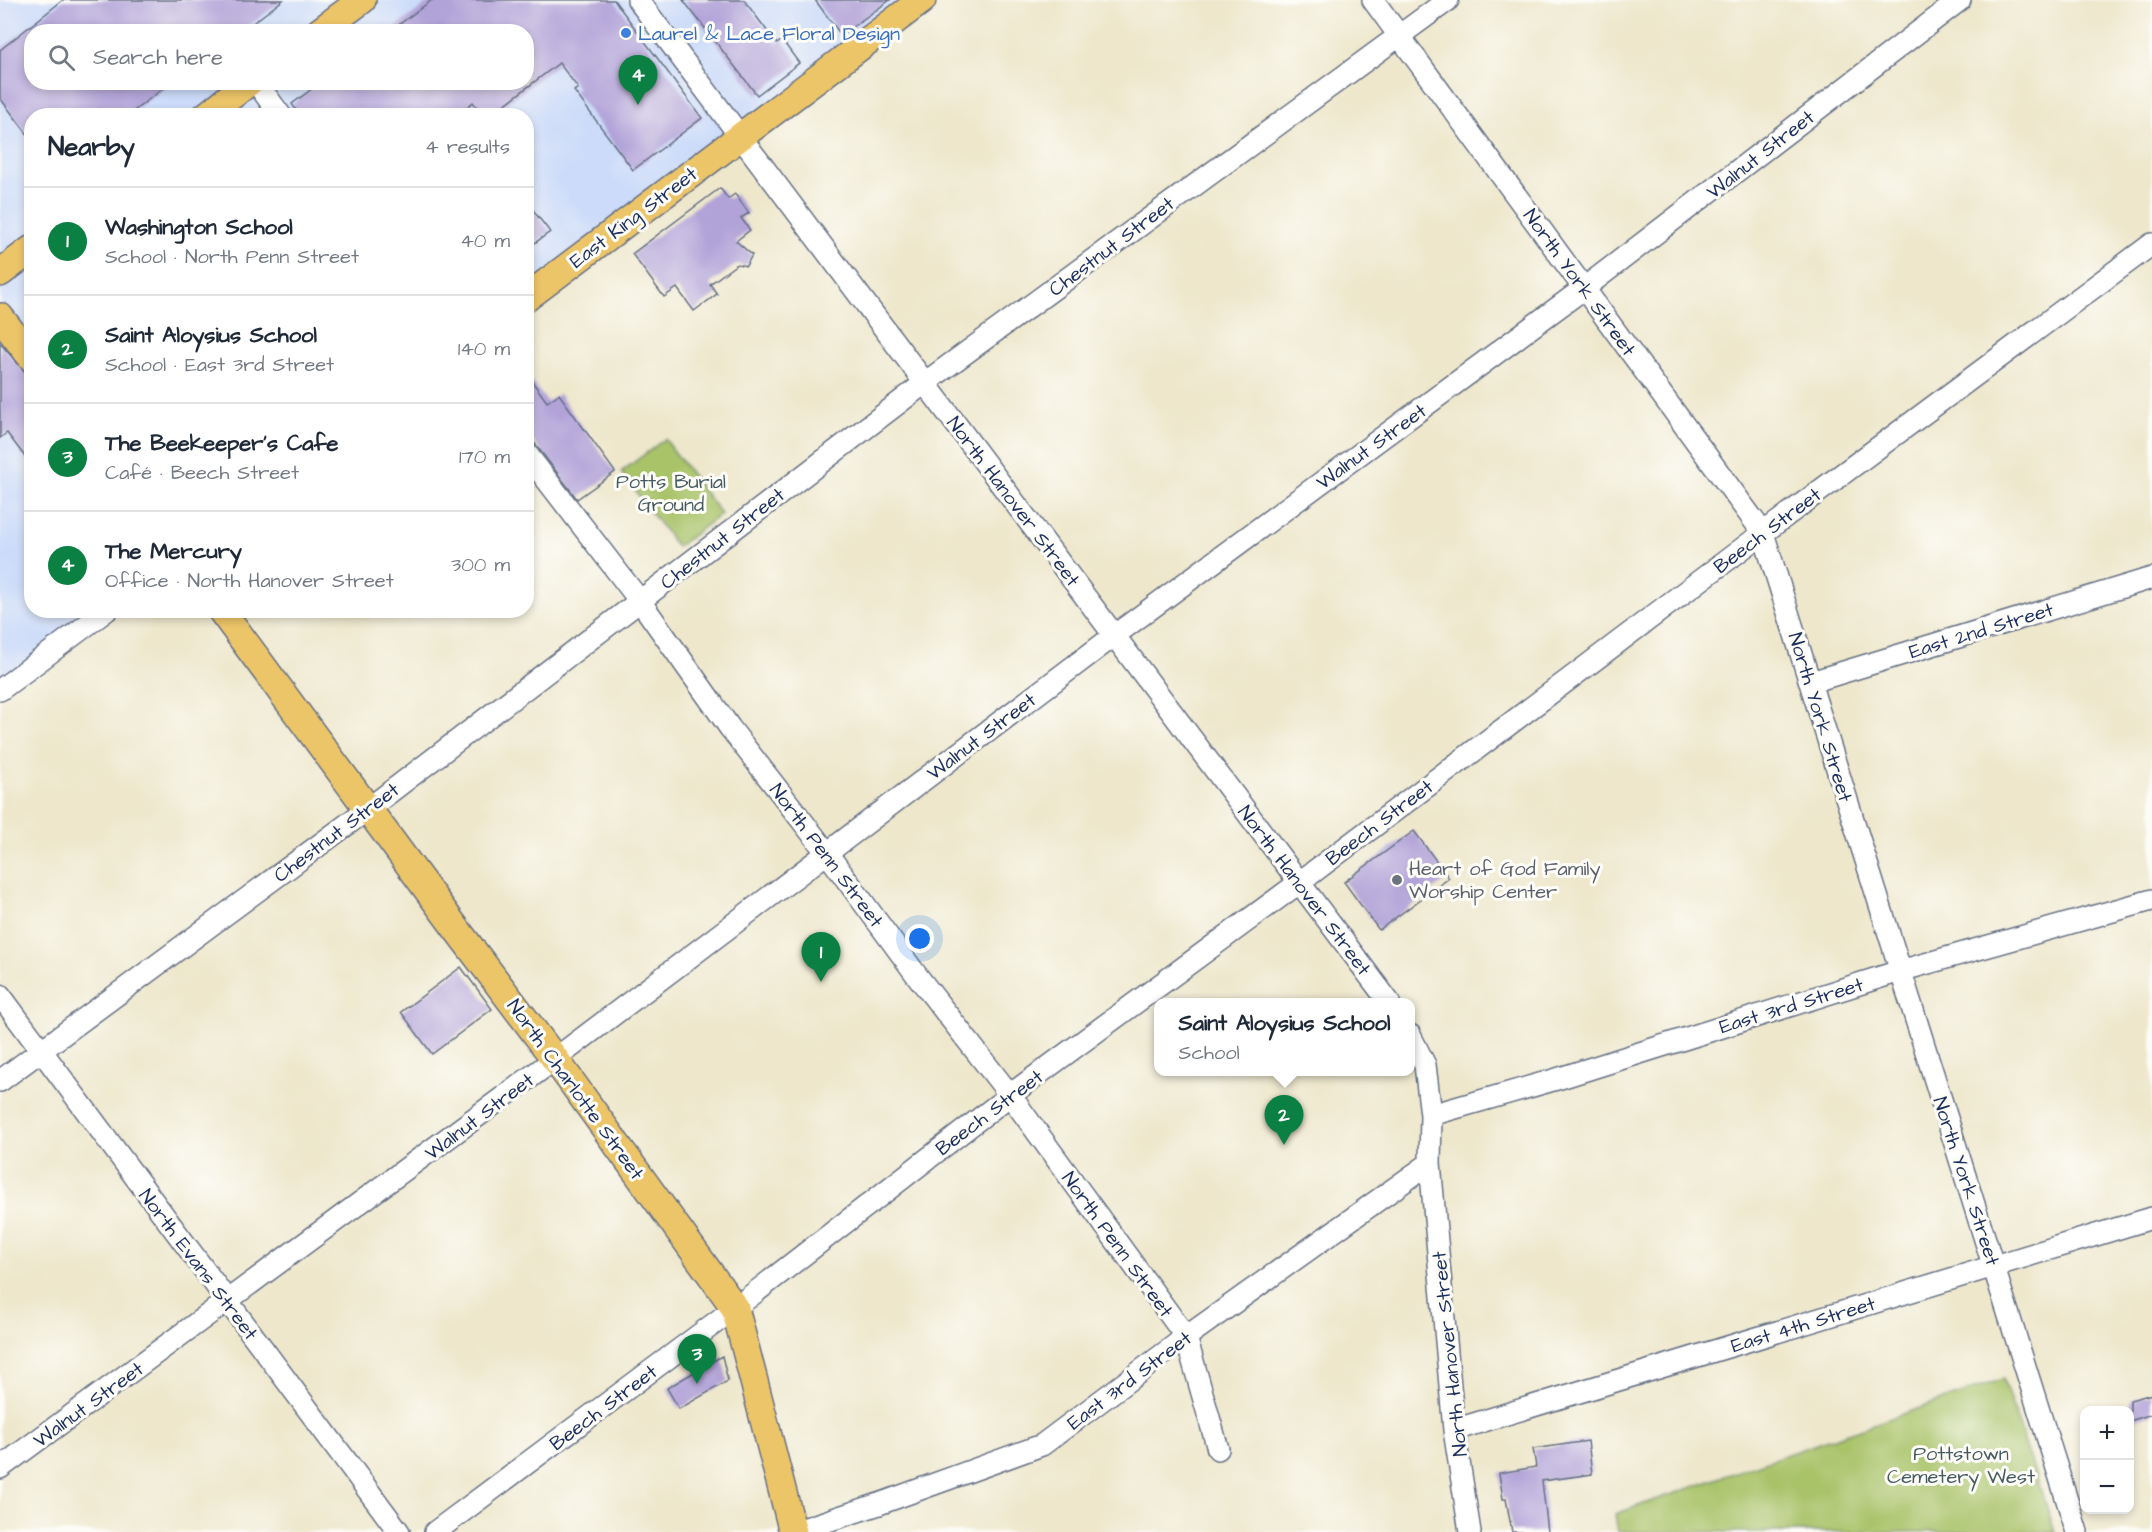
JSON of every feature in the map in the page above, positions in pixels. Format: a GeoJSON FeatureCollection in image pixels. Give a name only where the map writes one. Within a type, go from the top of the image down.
{"type":"FeatureCollection","features":[{"type":"Feature","properties":{"kind":"main road"},"geometry":{"type":"LineString","coordinates":[[330,24],[362,0]]}},
{"type":"Feature","properties":{"kind":"main road","name":"East King Street"},"geometry":{"type":"LineString","coordinates":[[534,292],[922,0]]}},
{"type":"Feature","properties":{"kind":"main road"},"geometry":{"type":"LineString","coordinates":[[216,108],[239,90]]}},
{"type":"Feature","properties":{"kind":"main road"},"geometry":{"type":"LineString","coordinates":[[0,273],[24,255]]}},
{"type":"Feature","properties":{"kind":"main road"},"geometry":{"type":"LineString","coordinates":[[0,317],[24,348]]}},
{"type":"Feature","properties":{"kind":"main road","name":"North Charlotte Street"},"geometry":{"type":"LineString","coordinates":[[227,618],[555,1059],[735,1308],[793,1532]]}},
{"type":"Feature","properties":{"kind":"street","name":"North Hanover Street"},"geometry":{"type":"LineString","coordinates":[[638,0],[1386,998]]}},
{"type":"Feature","properties":{"kind":"street","name":"North York Street"},"geometry":{"type":"LineString","coordinates":[[1373,0],[1763,533],[2077,1532]]}},
{"type":"Feature","properties":{"kind":"street","name":"Chestnut Street"},"geometry":{"type":"LineString","coordinates":[[0,1081],[368,809],[926,382],[1448,0]]}},
{"type":"Feature","properties":{"kind":"street","name":"Walnut Street"},"geometry":{"type":"LineString","coordinates":[[0,1468],[555,1059],[1115,635],[1583,289],[1960,0]]}},
{"type":"Feature","properties":{"kind":"street"},"geometry":{"type":"LineString","coordinates":[[262,90],[275,108]]}},
{"type":"Feature","properties":{"kind":"street","name":"Beech Street"},"geometry":{"type":"LineString","coordinates":[[435,1532],[735,1308],[1010,1095],[1300,882],[1763,533],[2152,244]]}},
{"type":"Feature","properties":{"kind":"street","name":"North Penn Street"},"geometry":{"type":"LineString","coordinates":[[534,464],[640,601],[730,728],[1010,1095],[1186,1337],[1218,1449]]}},
{"type":"Feature","properties":{"kind":"street","name":"East 2nd Street"},"geometry":{"type":"LineString","coordinates":[[1810,682],[2152,578]]}},
{"type":"Feature","properties":{"kind":"street"},"geometry":{"type":"LineString","coordinates":[[0,690],[96,618]]}},
{"type":"Feature","properties":{"kind":"street","name":"East 3rd Street"},"geometry":{"type":"LineString","coordinates":[[1431,1115],[1557,1079],[1900,971],[2152,900]]}},
{"type":"Feature","properties":{"kind":"street","name":"North Evans Street"},"geometry":{"type":"LineString","coordinates":[[0,995],[399,1532]]}},
{"type":"Feature","properties":{"kind":"street","name":"North Hanover Street"},"geometry":{"type":"LineString","coordinates":[[1415,1045],[1425,1065],[1431,1115],[1430,1163],[1454,1430],[1470,1532]]}},
{"type":"Feature","properties":{"kind":"street","name":"East 3rd Street"},"geometry":{"type":"LineString","coordinates":[[793,1532],[879,1504],[1042,1445],[1186,1337],[1430,1163]]}},
{"type":"Feature","properties":{"kind":"street","name":"East 4th Street"},"geometry":{"type":"LineString","coordinates":[[1454,1430],[2152,1218]]}},
{"type":"Feature","properties":{"kind":"shaded area"},"geometry":{"type":"Polygon","coordinates":[[[0,0],[921,0],[534,290],[534,108],[24,108],[24,618],[94,618],[0,688],[0,0]]]}},
{"type":"Feature","properties":{"kind":"green space","name":"Potts Burial Ground"},"geometry":{"type":"Polygon","coordinates":[[[665,439],[721,514],[677,547],[621,472],[665,439]]]}},
{"type":"Feature","properties":{"kind":"green space","name":"Pottstown Cemetery West"},"geometry":{"type":"Polygon","coordinates":[[[2003,1379],[2055,1532],[1618,1532],[1615,1514],[2003,1379]]]}},
{"type":"Feature","properties":{"kind":"building"},"geometry":{"type":"Polygon","coordinates":[[[63,0],[283,0],[252,24],[33,24],[63,0]]]}},
{"type":"Feature","properties":{"kind":"building"},"geometry":{"type":"Polygon","coordinates":[[[432,0],[614,0],[702,118],[633,170],[574,91],[578,88],[559,63],[534,82],[534,24],[400,24],[432,0]]]}},
{"type":"Feature","properties":{"kind":"building"},"geometry":{"type":"Polygon","coordinates":[[[683,0],[744,0],[777,44],[782,40],[799,63],[757,95],[683,0]]]}},
{"type":"Feature","properties":{"kind":"building"},"geometry":{"type":"Polygon","coordinates":[[[815,0],[890,0],[841,35],[815,0]]]}},
{"type":"Feature","properties":{"kind":"building"},"geometry":{"type":"Polygon","coordinates":[[[24,31],[24,90],[161,90],[138,108],[24,108],[24,130],[0,98],[0,50],[24,31]]]}},
{"type":"Feature","properties":{"kind":"building"},"geometry":{"type":"Polygon","coordinates":[[[310,90],[524,90],[500,108],[477,108],[473,102],[466,108],[295,108],[292,104],[310,90]]]}},
{"type":"Feature","properties":{"kind":"building"},"geometry":{"type":"Polygon","coordinates":[[[720,188],[728,199],[735,194],[749,213],[741,218],[750,230],[736,241],[752,255],[746,266],[737,264],[710,284],[717,294],[694,311],[677,288],[664,297],[632,254],[720,188]]]}},
{"type":"Feature","properties":{"kind":"building"},"geometry":{"type":"Polygon","coordinates":[[[534,211],[550,232],[534,243],[534,211]]]}},
{"type":"Feature","properties":{"kind":"building"},"geometry":{"type":"Polygon","coordinates":[[[0,343],[24,371],[24,455],[7,433],[0,438],[0,343]]]}},
{"type":"Feature","properties":{"kind":"building"},"geometry":{"type":"Polygon","coordinates":[[[534,384],[547,402],[559,394],[615,472],[577,499],[534,443],[534,384]]]}},
{"type":"Feature","properties":{"kind":"building","name":"Heart of God Family Worship Center"},"geometry":{"type":"Polygon","coordinates":[[[1414,831],[1449,878],[1379,930],[1344,882],[1414,831]]]}},
{"type":"Feature","properties":{"kind":"building"},"geometry":{"type":"Polygon","coordinates":[[[461,967],[492,1009],[432,1054],[401,1012],[461,967]]]}},
{"type":"Feature","properties":{"kind":"building"},"geometry":{"type":"Polygon","coordinates":[[[722,1356],[728,1381],[679,1409],[667,1388],[722,1356]]]}},
{"type":"Feature","properties":{"kind":"building"},"geometry":{"type":"Polygon","coordinates":[[[2152,1394],[2152,1414],[2134,1420],[2134,1406],[2130,1406],[2130,1400],[2152,1394]]]}},
{"type":"Feature","properties":{"kind":"building"},"geometry":{"type":"Polygon","coordinates":[[[1588,1441],[1592,1474],[1542,1481],[1548,1532],[1512,1532],[1499,1473],[1536,1467],[1533,1449],[1588,1441]]]}},
{"type":"Feature","properties":{"kind":"place","name":"Laurel & Lace Floral Design"},"geometry":{"type":"Point","coordinates":[626,33]}},
{"type":"Feature","properties":{"kind":"place","name":"The Mercury"},"geometry":{"type":"Point","coordinates":[638,105]}},
{"type":"Feature","properties":{"kind":"place","name":"Heart of God Family Worship Center"},"geometry":{"type":"Point","coordinates":[1397,880]}},
{"type":"Feature","properties":{"kind":"place","name":"Washington School"},"geometry":{"type":"Point","coordinates":[821,982]}},
{"type":"Feature","properties":{"kind":"place","name":"Saint Aloysius School"},"geometry":{"type":"Point","coordinates":[1284,1145]}},
{"type":"Feature","properties":{"kind":"place","name":"The Beekeeper's Cafe"},"geometry":{"type":"Point","coordinates":[697,1384]}}]}
